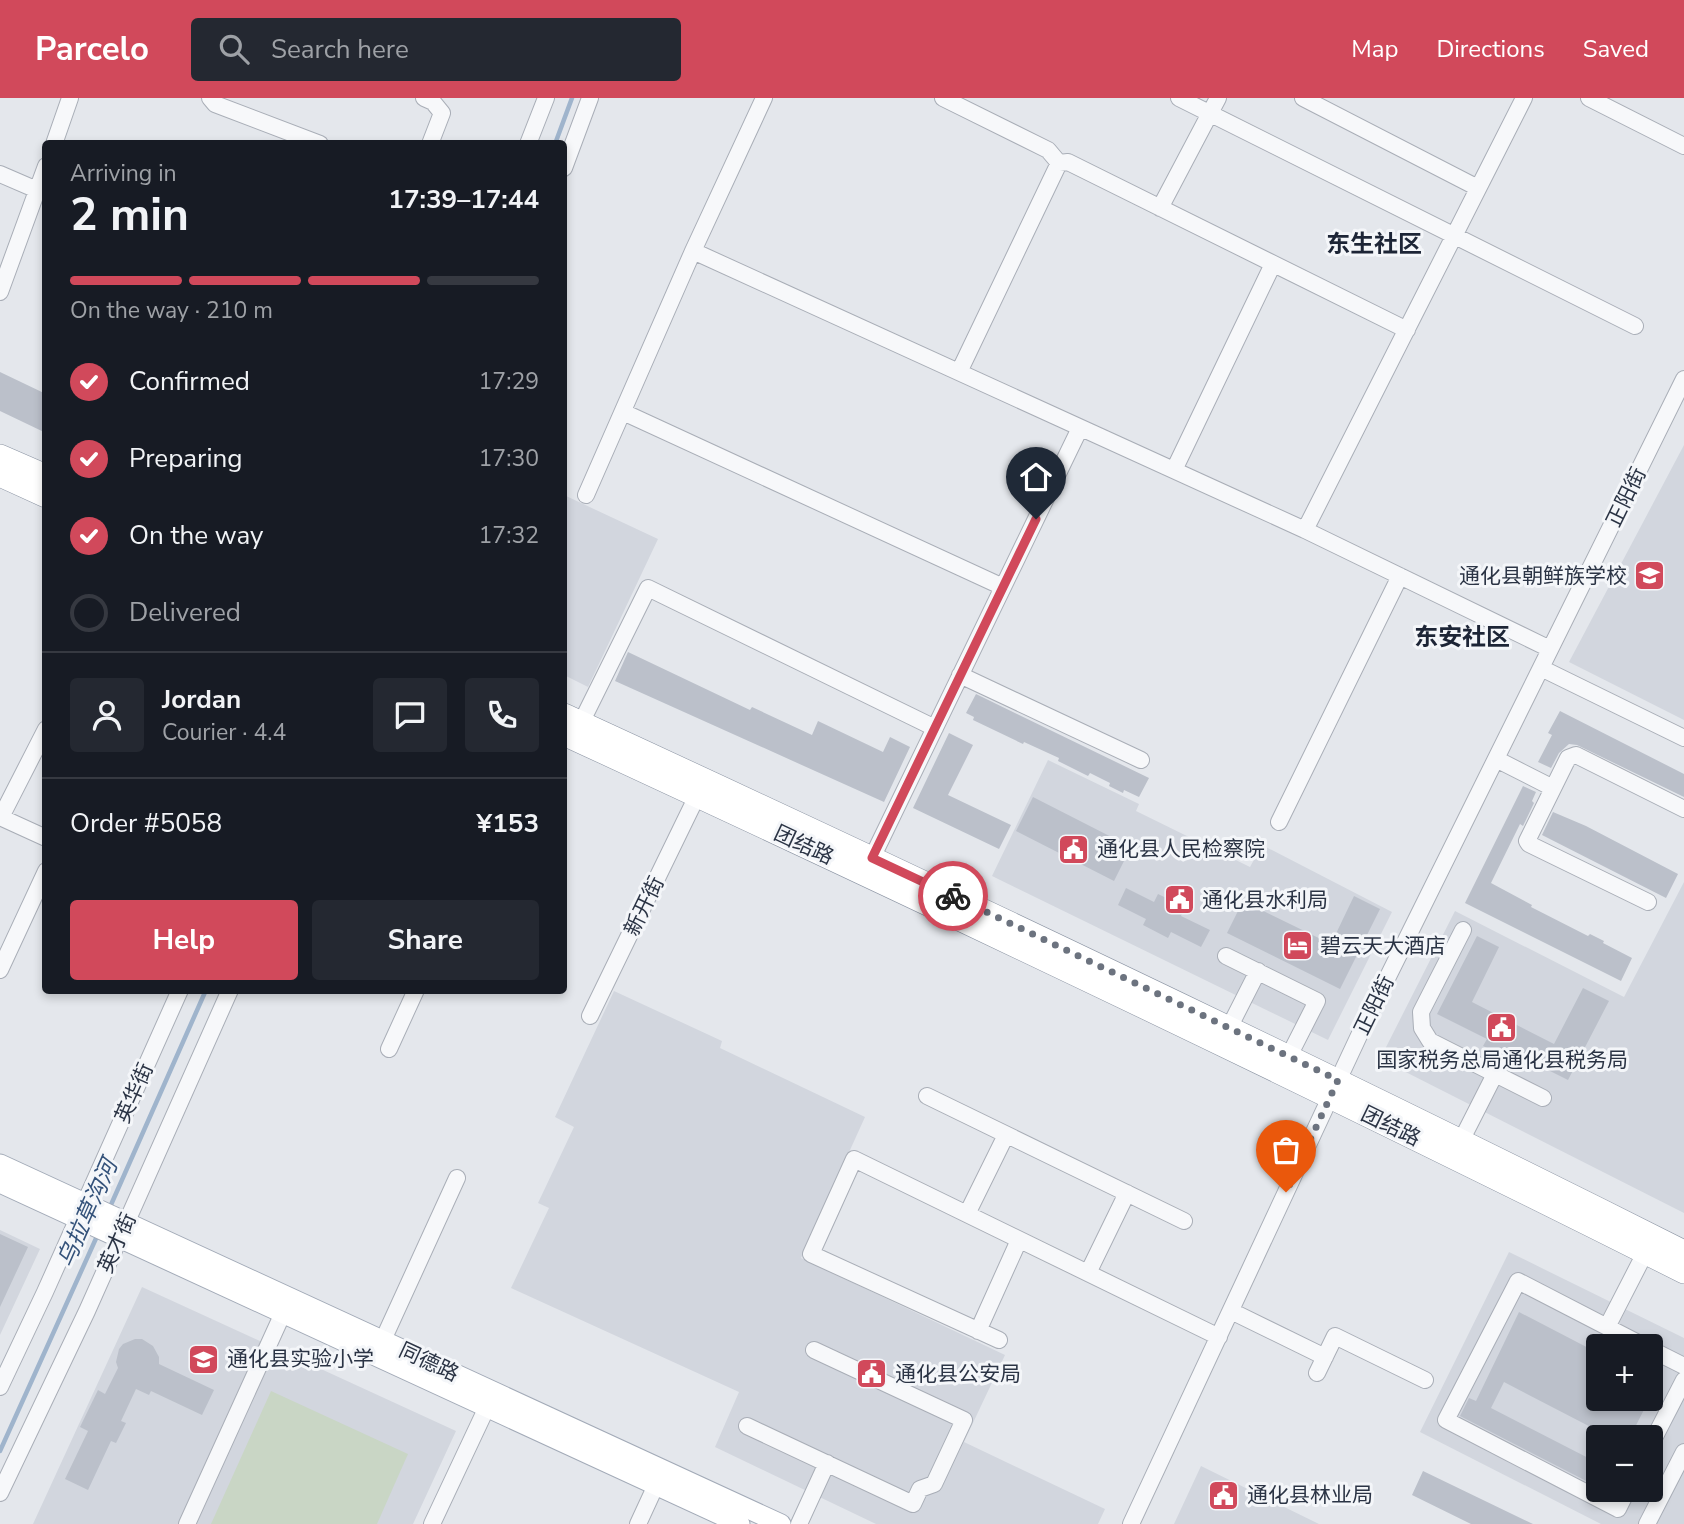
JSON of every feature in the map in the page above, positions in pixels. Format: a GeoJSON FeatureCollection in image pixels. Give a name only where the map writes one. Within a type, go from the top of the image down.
{"type":"FeatureCollection","features":[{"type":"Feature","properties":{"kind":"highway"},"geometry":{"type":"LineString","coordinates":[[0,456],[42,475]]}},
{"type":"Feature","properties":{"kind":"highway"},"geometry":{"type":"LineString","coordinates":[[0,475],[42,494]]}},
{"type":"Feature","properties":{"kind":"highway","name":"团结路"},"geometry":{"type":"LineString","coordinates":[[569,724],[697,796],[1334,1088],[1461,1141],[1684,1252]]}},
{"type":"Feature","properties":{"kind":"highway","name":"团结路"},"geometry":{"type":"LineString","coordinates":[[569,724],[872,858],[1289,1056],[1334,1088],[1684,1272]]}},
{"type":"Feature","properties":{"kind":"main road","name":"同德路"},"geometry":{"type":"LineString","coordinates":[[0,1164],[118,1228],[383,1340],[781,1524]]}},
{"type":"Feature","properties":{"kind":"main road","name":"同德路"},"geometry":{"type":"LineString","coordinates":[[0,1182],[88,1214]]}},
{"type":"Feature","properties":{"kind":"main road","name":"同德路"},"geometry":{"type":"LineString","coordinates":[[118,1228],[283,1313],[740,1524]]}},
{"type":"Feature","properties":{"kind":"street"},"geometry":{"type":"LineString","coordinates":[[55,140],[70,98]]}},
{"type":"Feature","properties":{"kind":"street"},"geometry":{"type":"LineString","coordinates":[[210,98],[215,104],[310,140]]}},
{"type":"Feature","properties":{"kind":"street"},"geometry":{"type":"LineString","coordinates":[[424,98],[433,102],[442,113],[432,140]]}},
{"type":"Feature","properties":{"kind":"street"},"geometry":{"type":"LineString","coordinates":[[530,140],[546,98]]}},
{"type":"Feature","properties":{"kind":"street"},"geometry":{"type":"LineString","coordinates":[[567,160],[590,98]]}},
{"type":"Feature","properties":{"kind":"street"},"geometry":{"type":"LineString","coordinates":[[586,495],[693,251],[764,98]]}},
{"type":"Feature","properties":{"kind":"street"},"geometry":{"type":"LineString","coordinates":[[943,98],[1048,150],[1059,163]]}},
{"type":"Feature","properties":{"kind":"street"},"geometry":{"type":"LineString","coordinates":[[1179,98],[1635,326]]}},
{"type":"Feature","properties":{"kind":"street"},"geometry":{"type":"LineString","coordinates":[[1160,208],[1218,98]]}},
{"type":"Feature","properties":{"kind":"street"},"geometry":{"type":"LineString","coordinates":[[1303,98],[1478,188]]}},
{"type":"Feature","properties":{"kind":"street"},"geometry":{"type":"LineString","coordinates":[[1306,530],[1524,98]]}},
{"type":"Feature","properties":{"kind":"street"},"geometry":{"type":"LineString","coordinates":[[1589,98],[1684,146]]}},
{"type":"Feature","properties":{"kind":"street"},"geometry":{"type":"LineString","coordinates":[[1059,163],[1068,162],[1407,330]]}},
{"type":"Feature","properties":{"kind":"street"},"geometry":{"type":"LineString","coordinates":[[959,372],[1059,163]]}},
{"type":"Feature","properties":{"kind":"street"},"geometry":{"type":"LineString","coordinates":[[0,174],[37,190]]}},
{"type":"Feature","properties":{"kind":"street"},"geometry":{"type":"LineString","coordinates":[[0,292],[42,177]]}},
{"type":"Feature","properties":{"kind":"street"},"geometry":{"type":"LineString","coordinates":[[693,251],[1306,530],[1550,649]]}},
{"type":"Feature","properties":{"kind":"street"},"geometry":{"type":"LineString","coordinates":[[1174,470],[1273,264]]}},
{"type":"Feature","properties":{"kind":"street","name":"正阳街"},"geometry":{"type":"LineString","coordinates":[[1131,1524],[1334,1088],[1684,379]]}},
{"type":"Feature","properties":{"kind":"street"},"geometry":{"type":"LineString","coordinates":[[623,412],[1003,587]]}},
{"type":"Feature","properties":{"kind":"street"},"geometry":{"type":"LineString","coordinates":[[872,858],[1080,428]]}},
{"type":"Feature","properties":{"kind":"street"},"geometry":{"type":"LineString","coordinates":[[1279,822],[1399,576]]}},
{"type":"Feature","properties":{"kind":"street"},"geometry":{"type":"LineString","coordinates":[[569,724],[648,588],[935,728]]}},
{"type":"Feature","properties":{"kind":"street"},"geometry":{"type":"LineString","coordinates":[[1541,668],[1684,738]]}},
{"type":"Feature","properties":{"kind":"street"},"geometry":{"type":"LineString","coordinates":[[960,675],[1141,760]]}},
{"type":"Feature","properties":{"kind":"street"},"geometry":{"type":"LineString","coordinates":[[42,737],[1,817],[42,836]]}},
{"type":"Feature","properties":{"kind":"street"},"geometry":{"type":"LineString","coordinates":[[1648,902],[1527,841],[1568,758],[1576,755],[1684,809]]}},
{"type":"Feature","properties":{"kind":"street"},"geometry":{"type":"LineString","coordinates":[[1496,759],[1553,788]]}},
{"type":"Feature","properties":{"kind":"street","name":"新开街"},"geometry":{"type":"LineString","coordinates":[[590,1016],[697,796]]}},
{"type":"Feature","properties":{"kind":"street"},"geometry":{"type":"LineString","coordinates":[[0,970],[42,880]]}},
{"type":"Feature","properties":{"kind":"street"},"geometry":{"type":"LineString","coordinates":[[1463,930],[1421,1012],[1422,1028],[1430,1041],[1543,1098]]}},
{"type":"Feature","properties":{"kind":"street"},"geometry":{"type":"LineString","coordinates":[[1226,956],[1317,1002],[1289,1056]]}},
{"type":"Feature","properties":{"kind":"street"},"geometry":{"type":"LineString","coordinates":[[1229,1028],[1258,971]]}},
{"type":"Feature","properties":{"kind":"street","name":"英华街"},"geometry":{"type":"LineString","coordinates":[[0,1387],[88,1214],[178,994]]}},
{"type":"Feature","properties":{"kind":"street","name":"英才街"},"geometry":{"type":"LineString","coordinates":[[0,1493],[118,1228],[228,994]]}},
{"type":"Feature","properties":{"kind":"street"},"geometry":{"type":"LineString","coordinates":[[389,1049],[414,994]]}},
{"type":"Feature","properties":{"kind":"street"},"geometry":{"type":"LineString","coordinates":[[1461,1141],[1495,1074]]}},
{"type":"Feature","properties":{"kind":"street"},"geometry":{"type":"LineString","coordinates":[[927,1096],[1184,1221]]}},
{"type":"Feature","properties":{"kind":"street"},"geometry":{"type":"LineString","coordinates":[[967,1214],[1006,1135]]}},
{"type":"Feature","properties":{"kind":"street"},"geometry":{"type":"LineString","coordinates":[[999,1340],[811,1254],[854,1159],[1219,1336]]}},
{"type":"Feature","properties":{"kind":"street"},"geometry":{"type":"LineString","coordinates":[[383,1340],[457,1178]]}},
{"type":"Feature","properties":{"kind":"street"},"geometry":{"type":"LineString","coordinates":[[1088,1273],[1127,1193]]}},
{"type":"Feature","properties":{"kind":"street"},"geometry":{"type":"LineString","coordinates":[[978,1331],[1019,1240]]}},
{"type":"Feature","properties":{"kind":"street"},"geometry":{"type":"LineString","coordinates":[[1607,1327],[1645,1253]]}},
{"type":"Feature","properties":{"kind":"street"},"geometry":{"type":"LineString","coordinates":[[1586,1492],[1446,1420],[1518,1281],[1621,1334]]}},
{"type":"Feature","properties":{"kind":"street"},"geometry":{"type":"LineString","coordinates":[[1231,1311],[1325,1357]]}},
{"type":"Feature","properties":{"kind":"street"},"geometry":{"type":"LineString","coordinates":[[187,1524],[283,1313]]}},
{"type":"Feature","properties":{"kind":"street"},"geometry":{"type":"LineString","coordinates":[[1317,1373],[1335,1336],[1425,1380]]}},
{"type":"Feature","properties":{"kind":"street"},"geometry":{"type":"LineString","coordinates":[[747,1426],[913,1504],[920,1489],[934,1484],[964,1420],[814,1350]]}},
{"type":"Feature","properties":{"kind":"street"},"geometry":{"type":"LineString","coordinates":[[1663,1356],[1684,1366]]}},
{"type":"Feature","properties":{"kind":"street"},"geometry":{"type":"LineString","coordinates":[[1661,1425],[1684,1380]]}},
{"type":"Feature","properties":{"kind":"street"},"geometry":{"type":"LineString","coordinates":[[432,1524],[487,1407]]}},
{"type":"Feature","properties":{"kind":"street"},"geometry":{"type":"LineString","coordinates":[[1647,1524],[1684,1451]]}},
{"type":"Feature","properties":{"kind":"street"},"geometry":{"type":"LineString","coordinates":[[800,1524],[827,1463]]}},
{"type":"Feature","properties":{"kind":"street"},"geometry":{"type":"LineString","coordinates":[[638,1524],[656,1485]]}},
{"type":"Feature","properties":{"kind":"street"},"geometry":{"type":"LineString","coordinates":[[1606,1502],[1618,1508],[1621,1502]]}},
{"type":"Feature","properties":{"kind":"shaded area","name":"通化县朝鲜族学校"},"geometry":{"type":"Polygon","coordinates":[[[1684,445],[1684,720],[1569,662],[1684,445]]]}},
{"type":"Feature","properties":{"kind":"shaded area"},"geometry":{"type":"Polygon","coordinates":[[[567,496],[658,539],[588,687],[567,676],[567,496]]]}},
{"type":"Feature","properties":{"kind":"shaded area"},"geometry":{"type":"Polygon","coordinates":[[[1048,760],[1139,804],[1136,811],[1250,867],[1262,845],[1392,912],[1328,1040],[992,876],[1048,760]]]}},
{"type":"Feature","properties":{"kind":"shaded area"},"geometry":{"type":"Polygon","coordinates":[[[1684,882],[1684,1213],[1380,1059],[1455,911],[1624,997],[1684,882]]]}},
{"type":"Feature","properties":{"kind":"shaded area"},"geometry":{"type":"Polygon","coordinates":[[[614,991],[722,1041],[720,1048],[865,1117],[801,1258],[1005,1355],[964,1442],[1105,1509],[1098,1524],[876,1524],[715,1447],[739,1392],[511,1288],[549,1208],[538,1203],[574,1127],[555,1117],[614,991]]]}},
{"type":"Feature","properties":{"kind":"shaded area"},"geometry":{"type":"Polygon","coordinates":[[[0,1230],[40,1249],[0,1335],[0,1230]]]}},
{"type":"Feature","properties":{"kind":"shaded area"},"geometry":{"type":"Polygon","coordinates":[[[1509,1252],[1684,1338],[1684,1524],[1601,1524],[1420,1432],[1509,1252]]]}},
{"type":"Feature","properties":{"kind":"shaded area","name":"通化县实验小学"},"geometry":{"type":"Polygon","coordinates":[[[142,1287],[456,1431],[413,1524],[33,1524],[142,1287]]]}},
{"type":"Feature","properties":{"kind":"shaded area","name":"通化县林业局"},"geometry":{"type":"Polygon","coordinates":[[[1201,1466],[1319,1524],[1174,1524],[1201,1466]]]}},
{"type":"Feature","properties":{"kind":"green space"},"geometry":{"type":"Polygon","coordinates":[[[271,1391],[408,1454],[377,1524],[211,1524],[271,1391]]]}},
{"type":"Feature","properties":{"kind":"building"},"geometry":{"type":"Polygon","coordinates":[[[0,372],[42,392],[42,431],[0,411],[0,372]]]}},
{"type":"Feature","properties":{"kind":"building"},"geometry":{"type":"Polygon","coordinates":[[[628,652],[750,710],[752,707],[812,735],[818,721],[883,752],[890,737],[910,747],[884,802],[615,681],[628,652]]]}},
{"type":"Feature","properties":{"kind":"building"},"geometry":{"type":"Polygon","coordinates":[[[976,694],[1149,778],[1139,797],[1124,790],[1123,793],[1090,773],[1088,776],[1058,761],[1059,758],[973,720],[974,717],[966,713],[976,694]]]}},
{"type":"Feature","properties":{"kind":"building"},"geometry":{"type":"Polygon","coordinates":[[[1560,711],[1684,774],[1684,797],[1577,745],[1569,744],[1559,753],[1551,768],[1538,762],[1552,735],[1548,733],[1560,711]]]}},
{"type":"Feature","properties":{"kind":"building"},"geometry":{"type":"Polygon","coordinates":[[[949,733],[973,745],[948,795],[1011,825],[999,849],[913,808],[949,733]]]}},
{"type":"Feature","properties":{"kind":"building"},"geometry":{"type":"Polygon","coordinates":[[[1523,786],[1536,792],[1532,801],[1534,803],[1523,826],[1520,824],[1491,883],[1532,905],[1531,907],[1588,936],[1590,934],[1604,941],[1603,943],[1632,958],[1621,981],[1465,903],[1523,786]]]}},
{"type":"Feature","properties":{"kind":"building"},"geometry":{"type":"Polygon","coordinates":[[[1033,797],[1131,847],[1114,881],[1016,831],[1033,797]]]}},
{"type":"Feature","properties":{"kind":"building"},"geometry":{"type":"Polygon","coordinates":[[[1553,812],[1586,826],[1678,874],[1666,898],[1542,835],[1553,812]]]}},
{"type":"Feature","properties":{"kind":"building"},"geometry":{"type":"Polygon","coordinates":[[[1126,888],[1154,902],[1158,894],[1185,907],[1181,916],[1210,930],[1201,947],[1171,932],[1168,938],[1143,925],[1146,919],[1118,905],[1126,888]]]}},
{"type":"Feature","properties":{"kind":"building"},"geometry":{"type":"Polygon","coordinates":[[[1354,896],[1380,909],[1340,989],[1227,933],[1243,901],[1331,944],[1354,896]]]}},
{"type":"Feature","properties":{"kind":"building"},"geometry":{"type":"Polygon","coordinates":[[[1477,936],[1499,947],[1472,1002],[1554,1044],[1583,988],[1609,1001],[1568,1080],[1524,1058],[1521,1065],[1483,1046],[1487,1039],[1437,1014],[1477,936]]]}},
{"type":"Feature","properties":{"kind":"building"},"geometry":{"type":"Polygon","coordinates":[[[0,1234],[28,1247],[0,1307],[0,1234]]]}},
{"type":"Feature","properties":{"kind":"building"},"geometry":{"type":"Polygon","coordinates":[[[1519,1312],[1586,1347],[1586,1411],[1643,1411],[1636,1425],[1587,1425],[1504,1382],[1491,1408],[1586,1457],[1586,1481],[1460,1416],[1469,1398],[1476,1401],[1519,1312]]]}},
{"type":"Feature","properties":{"kind":"building"},"geometry":{"type":"Polygon","coordinates":[[[142,1339],[153,1346],[159,1357],[159,1364],[214,1390],[202,1415],[151,1391],[149,1395],[136,1389],[121,1421],[126,1423],[116,1443],[111,1441],[88,1490],[65,1479],[88,1431],[80,1427],[98,1390],[105,1394],[118,1368],[116,1362],[119,1349],[123,1344],[142,1339]]]}},
{"type":"Feature","properties":{"kind":"building"},"geometry":{"type":"Polygon","coordinates":[[[1423,1471],[1533,1524],[1471,1524],[1412,1495],[1423,1471]]]}},
{"type":"Feature","properties":{"kind":"waterway","name":"乌拉草沟河"},"geometry":{"type":"LineString","coordinates":[[556,140],[572,98]]}},
{"type":"Feature","properties":{"kind":"waterway","name":"乌拉草沟河"},"geometry":{"type":"LineString","coordinates":[[110,1207],[204,994]]}},
{"type":"Feature","properties":{"kind":"waterway","name":"乌拉草沟河"},"geometry":{"type":"LineString","coordinates":[[0,1451],[98,1234]]}},
{"type":"Feature","properties":{"kind":"way so far"},"geometry":{"type":"LineString","coordinates":[[953,896],[1338,1080],[1286,1192]]}},
{"type":"Feature","properties":{"kind":"place","name":"通化县朝鲜族学校"},"geometry":{"type":"Point","coordinates":[1650,576]}},
{"type":"Feature","properties":{"kind":"place","name":"通化县人民检察院"},"geometry":{"type":"Point","coordinates":[1074,849]}},
{"type":"Feature","properties":{"kind":"place","name":"通化县水利局"},"geometry":{"type":"Point","coordinates":[1179,900]}},
{"type":"Feature","properties":{"kind":"place","name":"碧云天大酒店"},"geometry":{"type":"Point","coordinates":[1297,946]}},
{"type":"Feature","properties":{"kind":"place","name":"国家税务总局通化县税务局"},"geometry":{"type":"Point","coordinates":[1502,1028]}},
{"type":"Feature","properties":{"kind":"place","name":"通化县实验小学"},"geometry":{"type":"Point","coordinates":[204,1359]}},
{"type":"Feature","properties":{"kind":"place","name":"通化县公安局"},"geometry":{"type":"Point","coordinates":[872,1374]}},
{"type":"Feature","properties":{"kind":"place","name":"通化县林业局"},"geometry":{"type":"Point","coordinates":[1224,1495]}},
{"type":"Feature","properties":{"kind":"district","name":"东生社区"},"geometry":{"type":"Point","coordinates":[1374,244]}},
{"type":"Feature","properties":{"kind":"district","name":"东安社区"},"geometry":{"type":"Point","coordinates":[1462,637]}},
{"type":"Feature","properties":{"kind":"route"},"geometry":{"type":"LineString","coordinates":[[953,896],[872,858],[1036,519]]}}]}
